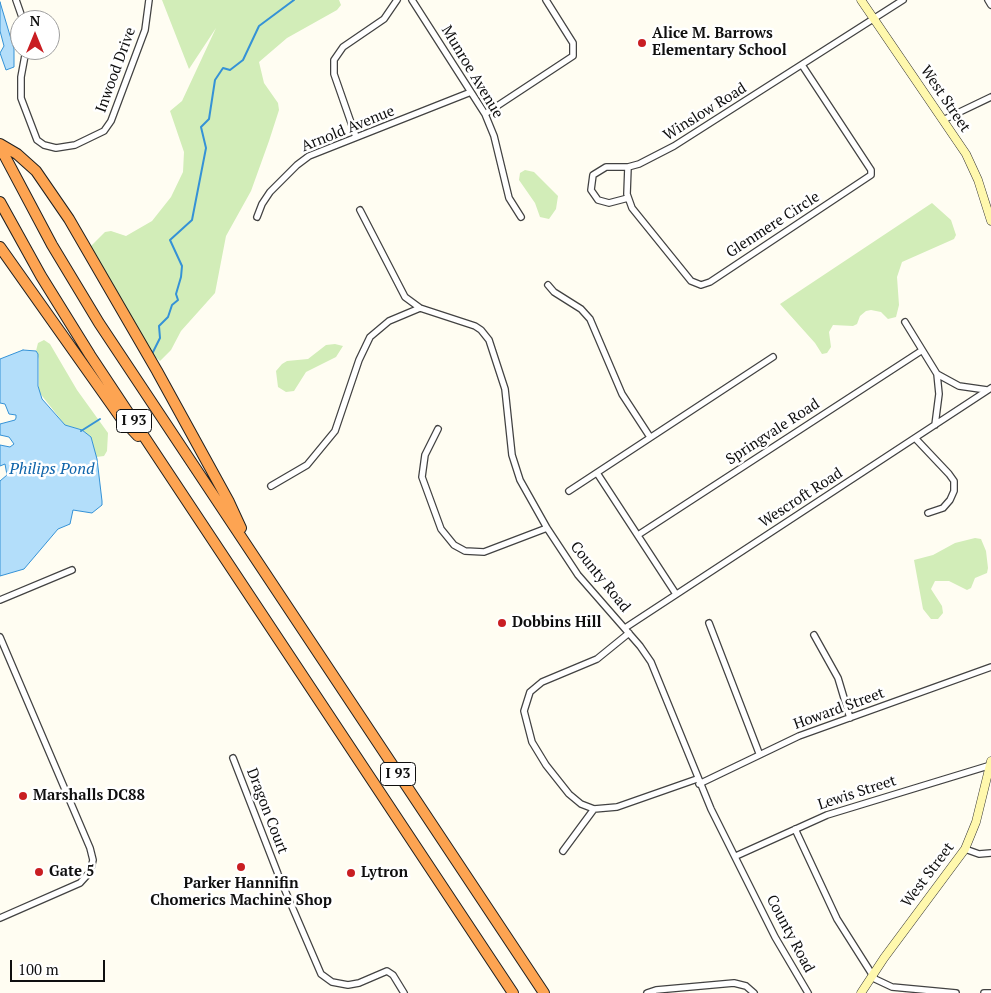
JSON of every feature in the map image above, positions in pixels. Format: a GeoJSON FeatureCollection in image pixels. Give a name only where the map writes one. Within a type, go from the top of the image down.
{"type":"FeatureCollection","features":[{"type":"Feature","properties":{"kind":"highway"},"geometry":{"type":"LineString","coordinates":[[0,146],[26,161],[49,188],[94,260],[229,502],[253,554]]}},
{"type":"Feature","properties":{"kind":"highway","name":"I 93"},"geometry":{"type":"LineString","coordinates":[[0,146],[41,225],[95,316],[544,993]]}},
{"type":"Feature","properties":{"kind":"highway","name":"I 93"},"geometry":{"type":"LineString","coordinates":[[0,202],[66,316],[513,993]]}},
{"type":"Feature","properties":{"kind":"highway"},"geometry":{"type":"LineString","coordinates":[[0,247],[121,418],[158,457]]}},
{"type":"Feature","properties":{"kind":"main road","name":"West Street"},"geometry":{"type":"LineString","coordinates":[[861,0],[943,120],[972,168],[991,221]]}},
{"type":"Feature","properties":{"kind":"main road","name":"West Street"},"geometry":{"type":"LineString","coordinates":[[861,993],[872,975],[965,849],[976,822],[991,764]]}},
{"type":"Feature","properties":{"kind":"street","name":"Inwood Drive"},"geometry":{"type":"LineString","coordinates":[[24,60],[21,77],[21,98],[37,140],[44,145],[56,148],[75,145],[104,131],[111,121],[145,30],[148,0]]}},
{"type":"Feature","properties":{"kind":"street"},"geometry":{"type":"LineString","coordinates":[[356,137],[334,74],[334,60],[343,47],[384,20],[398,0]]}},
{"type":"Feature","properties":{"kind":"street","name":"Munroe Avenue"},"geometry":{"type":"LineString","coordinates":[[412,0],[485,114],[494,136],[509,198],[521,217]]}},
{"type":"Feature","properties":{"kind":"street"},"geometry":{"type":"LineString","coordinates":[[485,114],[570,59],[575,52],[573,43],[546,0]]}},
{"type":"Feature","properties":{"kind":"street","name":"Winslow Road"},"geometry":{"type":"LineString","coordinates":[[628,198],[609,203],[602,202],[595,197],[590,186],[593,175],[599,169],[609,166],[628,167],[644,162],[694,134],[903,0]]}},
{"type":"Feature","properties":{"kind":"street"},"geometry":{"type":"LineString","coordinates":[[988,0],[991,5]]}},
{"type":"Feature","properties":{"kind":"street","name":"Glenmere Circle"},"geometry":{"type":"LineString","coordinates":[[628,198],[636,213],[689,278],[695,284],[701,285],[710,282],[869,178],[871,170],[802,65]]}},
{"type":"Feature","properties":{"kind":"street","name":"Arnold Avenue"},"geometry":{"type":"LineString","coordinates":[[257,217],[265,198],[302,160],[471,92]]}},
{"type":"Feature","properties":{"kind":"street"},"geometry":{"type":"LineString","coordinates":[[943,120],[991,97]]}},
{"type":"Feature","properties":{"kind":"street"},"geometry":{"type":"LineString","coordinates":[[628,167],[628,198]]}},
{"type":"Feature","properties":{"kind":"street","name":"County Road"},"geometry":{"type":"LineString","coordinates":[[360,210],[401,291],[410,302],[420,308],[475,326],[486,334],[505,388],[514,464],[523,487],[578,575],[645,653],[655,670],[698,781],[775,937],[808,993]]}},
{"type":"Feature","properties":{"kind":"street"},"geometry":{"type":"LineString","coordinates":[[548,285],[554,292],[581,309],[590,319],[622,394],[650,436]]}},
{"type":"Feature","properties":{"kind":"street"},"geometry":{"type":"LineString","coordinates":[[271,486],[307,464],[335,431],[359,360],[370,337],[389,321],[420,308]]}},
{"type":"Feature","properties":{"kind":"street"},"geometry":{"type":"LineString","coordinates":[[905,322],[937,374],[959,386],[989,389]]}},
{"type":"Feature","properties":{"kind":"street","name":"Springvale Road"},"geometry":{"type":"LineString","coordinates":[[638,535],[921,350]]}},
{"type":"Feature","properties":{"kind":"street"},"geometry":{"type":"LineString","coordinates":[[569,491],[773,357]]}},
{"type":"Feature","properties":{"kind":"street"},"geometry":{"type":"LineString","coordinates":[[935,424],[939,394],[937,374]]}},
{"type":"Feature","properties":{"kind":"street","name":"Wescroft Road"},"geometry":{"type":"LineString","coordinates":[[594,809],[575,800],[546,765],[527,727],[525,704],[535,686],[597,659],[627,631],[676,594],[989,389]]}},
{"type":"Feature","properties":{"kind":"street"},"geometry":{"type":"LineString","coordinates":[[438,429],[425,455],[422,476],[441,529],[454,545],[465,551],[484,552],[547,528]]}},
{"type":"Feature","properties":{"kind":"street"},"geometry":{"type":"LineString","coordinates":[[914,438],[949,474],[954,486],[953,495],[947,505],[928,513]]}},
{"type":"Feature","properties":{"kind":"street"},"geometry":{"type":"LineString","coordinates":[[597,473],[676,594]]}},
{"type":"Feature","properties":{"kind":"street"},"geometry":{"type":"LineString","coordinates":[[0,600],[72,570]]}},
{"type":"Feature","properties":{"kind":"street"},"geometry":{"type":"LineString","coordinates":[[709,623],[759,753]]}},
{"type":"Feature","properties":{"kind":"street"},"geometry":{"type":"LineString","coordinates":[[814,635],[838,678],[850,718]]}},
{"type":"Feature","properties":{"kind":"street"},"geometry":{"type":"LineString","coordinates":[[0,637],[90,848],[93,860],[90,872],[80,883],[0,918]]}},
{"type":"Feature","properties":{"kind":"street","name":"Howard Street"},"geometry":{"type":"LineString","coordinates":[[594,809],[617,807],[698,781],[799,736],[991,667]]}},
{"type":"Feature","properties":{"kind":"street","name":"Dragon Court"},"geometry":{"type":"LineString","coordinates":[[233,758],[278,874],[322,974],[336,983],[352,985],[387,971],[394,975],[404,993]]}},
{"type":"Feature","properties":{"kind":"street","name":"Lewis Street"},"geometry":{"type":"LineString","coordinates":[[736,856],[832,814],[991,764]]}},
{"type":"Feature","properties":{"kind":"street"},"geometry":{"type":"LineString","coordinates":[[563,852],[594,809]]}},
{"type":"Feature","properties":{"kind":"street"},"geometry":{"type":"LineString","coordinates":[[795,829],[837,919],[872,975],[879,982],[887,986],[956,993]]}},
{"type":"Feature","properties":{"kind":"street"},"geometry":{"type":"LineString","coordinates":[[965,849],[979,854],[991,853]]}},
{"type":"Feature","properties":{"kind":"street"},"geometry":{"type":"LineString","coordinates":[[647,993],[656,990],[736,983],[747,986],[754,993]]}},
{"type":"Feature","properties":{"kind":"street"},"geometry":{"type":"LineString","coordinates":[[984,993],[991,993]]}},
{"type":"Feature","properties":{"kind":"green space"},"geometry":{"type":"Polygon","coordinates":[[[162,0],[339,0],[341,5],[337,10],[287,38],[259,62],[264,83],[278,103],[279,110],[269,141],[251,191],[226,236],[215,293],[181,331],[171,350],[160,361],[152,354],[89,248],[105,232],[111,231],[126,236],[152,221],[171,197],[183,172],[184,152],[170,111],[182,101],[216,28],[189,69],[162,0]]]}},
{"type":"Feature","properties":{"kind":"green space"},"geometry":{"type":"Polygon","coordinates":[[[525,170],[534,172],[558,196],[556,209],[549,219],[540,217],[535,203],[519,180],[520,173],[525,170]]]}},
{"type":"Feature","properties":{"kind":"green space"},"geometry":{"type":"Polygon","coordinates":[[[932,203],[951,220],[956,235],[954,239],[902,262],[897,277],[899,305],[896,317],[888,319],[881,312],[871,310],[866,311],[860,316],[857,324],[853,326],[833,325],[829,332],[831,347],[827,353],[822,354],[815,343],[780,304],[932,203]]]}},
{"type":"Feature","properties":{"kind":"green space"},"geometry":{"type":"Polygon","coordinates":[[[44,340],[50,344],[77,390],[108,433],[107,451],[104,456],[96,457],[91,437],[82,430],[65,425],[39,392],[39,359],[36,351],[38,343],[44,340]]]}},
{"type":"Feature","properties":{"kind":"green space"},"geometry":{"type":"Polygon","coordinates":[[[335,344],[343,346],[336,357],[306,372],[294,391],[286,392],[278,387],[276,371],[282,364],[287,361],[308,359],[326,345],[335,344]]]}},
{"type":"Feature","properties":{"kind":"green space"},"geometry":{"type":"Polygon","coordinates":[[[975,538],[981,539],[986,551],[987,573],[975,578],[971,588],[967,590],[949,581],[935,581],[931,589],[942,606],[943,613],[938,619],[931,619],[923,609],[914,560],[933,555],[955,543],[975,538]]]}},
{"type":"Feature","properties":{"kind":"water"},"geometry":{"type":"Polygon","coordinates":[[[0,2],[10,36],[10,60],[14,60],[14,67],[6,70],[0,53],[4,46],[0,31],[0,2]]]}},
{"type":"Feature","properties":{"kind":"water","name":"Philips Pond"},"geometry":{"type":"Polygon","coordinates":[[[23,350],[36,351],[38,354],[38,386],[42,399],[65,425],[82,430],[91,437],[97,459],[102,505],[92,513],[73,510],[70,524],[58,529],[24,569],[0,576],[0,481],[7,475],[5,464],[0,466],[0,445],[10,447],[14,444],[9,437],[0,435],[0,424],[15,420],[16,415],[9,414],[5,404],[0,403],[0,359],[23,350]]]}},
{"type":"Feature","properties":{"kind":"waterway"},"geometry":{"type":"LineString","coordinates":[[152,354],[160,338],[159,326],[168,317],[172,305],[178,300],[176,294],[182,266],[170,240],[192,220],[206,148],[201,127],[209,119],[215,80],[223,68],[230,70],[243,60],[259,26],[294,0]]}},
{"type":"Feature","properties":{"kind":"waterway"},"geometry":{"type":"LineString","coordinates":[[81,431],[100,419]]}},
{"type":"Feature","properties":{"kind":"place","name":"Alice M. Barrows Elementary School"},"geometry":{"type":"Point","coordinates":[642,43]}},
{"type":"Feature","properties":{"kind":"place","name":"Dobbins Hill"},"geometry":{"type":"Point","coordinates":[502,623]}},
{"type":"Feature","properties":{"kind":"place","name":"Marshalls DC88"},"geometry":{"type":"Point","coordinates":[23,796]}},
{"type":"Feature","properties":{"kind":"place","name":"Parker Hannifin Chomerics Machine Shop"},"geometry":{"type":"Point","coordinates":[241,867]}},
{"type":"Feature","properties":{"kind":"place","name":"Gate 5"},"geometry":{"type":"Point","coordinates":[39,872]}},
{"type":"Feature","properties":{"kind":"place","name":"Lytron"},"geometry":{"type":"Point","coordinates":[351,873]}}]}
